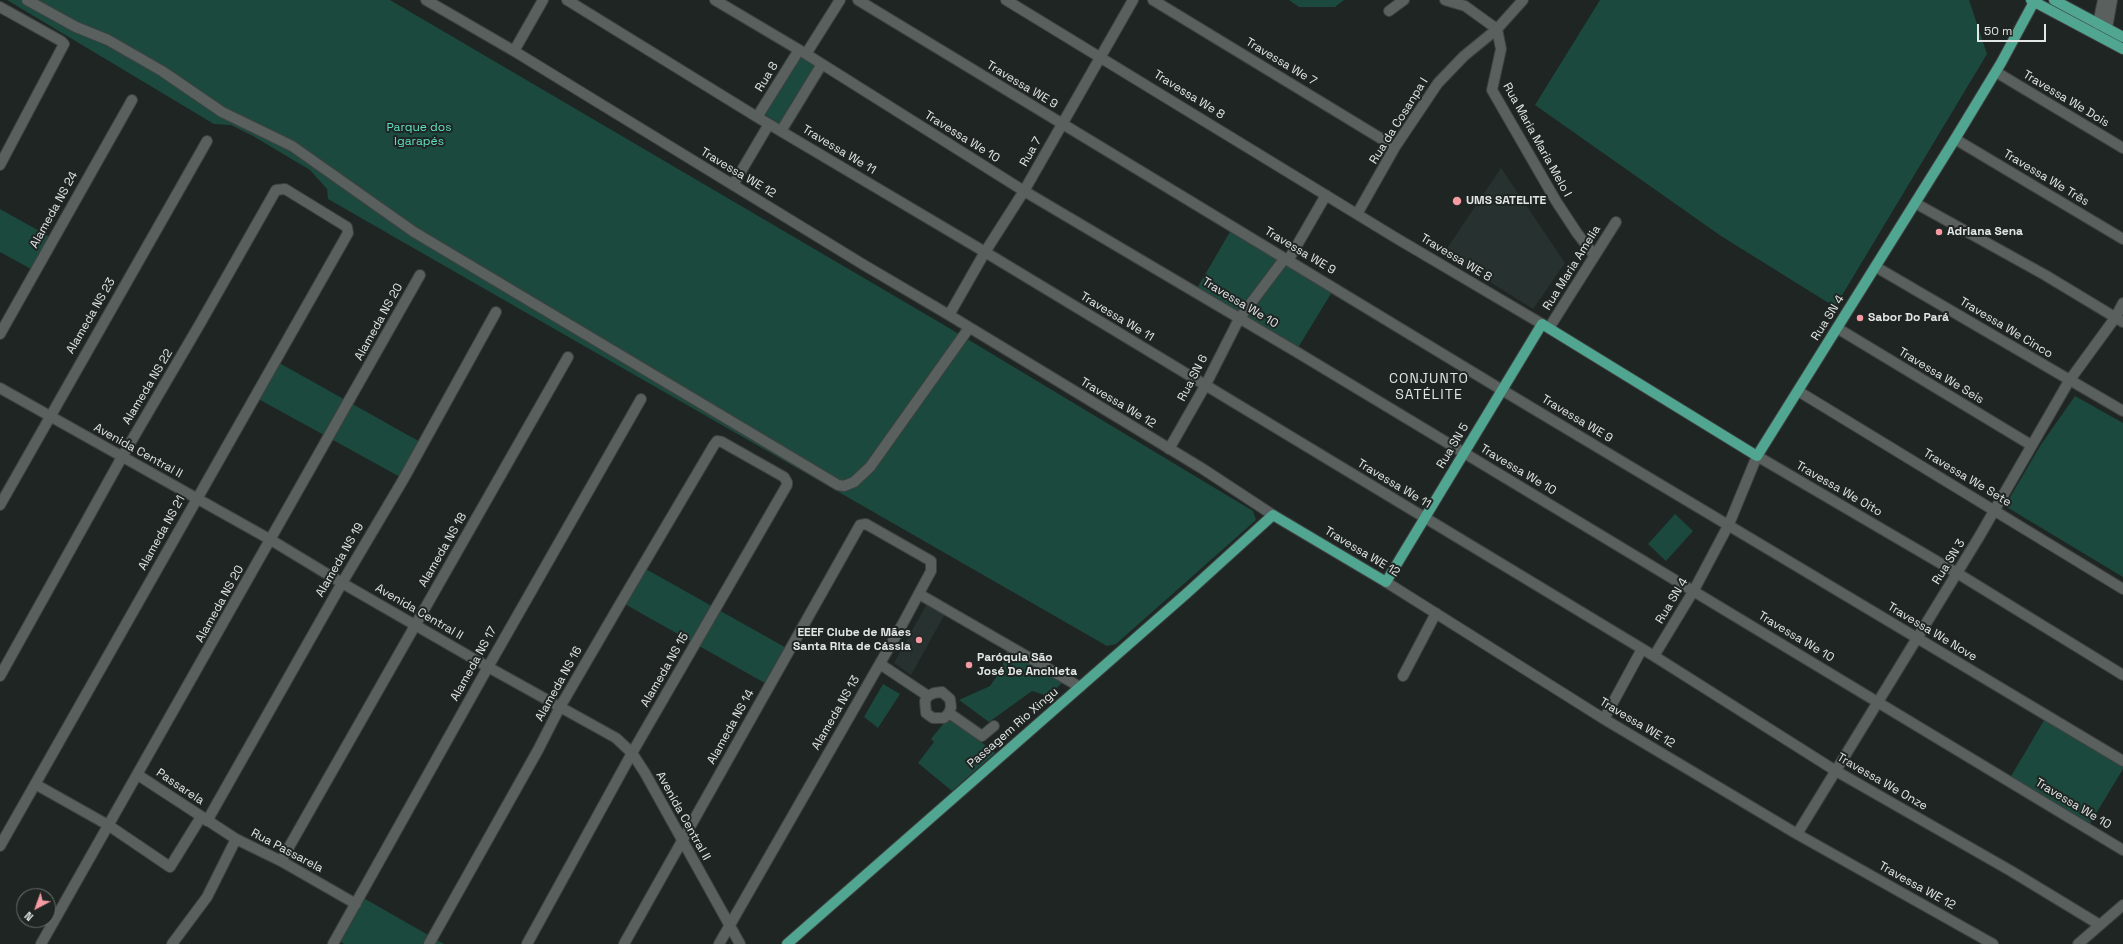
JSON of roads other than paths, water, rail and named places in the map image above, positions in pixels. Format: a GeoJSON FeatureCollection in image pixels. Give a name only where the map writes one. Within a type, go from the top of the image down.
{"type":"FeatureCollection","features":[{"type":"Feature","properties":{"kind":"main road"},"geometry":{"type":"LineString","coordinates":[[2054,0],[2123,37]]}},
{"type":"Feature","properties":{"kind":"main road"},"geometry":{"type":"LineString","coordinates":[[2033,1],[2123,49]]}},
{"type":"Feature","properties":{"kind":"main road","name":"Rua SN 4"},"geometry":{"type":"LineString","coordinates":[[1757,456],[1996,72],[2033,1]]}},
{"type":"Feature","properties":{"kind":"main road","name":"Rua SN 5"},"geometry":{"type":"LineString","coordinates":[[1386,582],[1502,390],[1546,326]]}},
{"type":"Feature","properties":{"kind":"main road","name":"Travessa We Oito"},"geometry":{"type":"LineString","coordinates":[[1546,326],[1757,456]]}},
{"type":"Feature","properties":{"kind":"main road","name":"Travessa WE 12"},"geometry":{"type":"LineString","coordinates":[[1273,515],[1386,582]]}},
{"type":"Feature","properties":{"kind":"main road","name":"Passagem Rio Xingu"},"geometry":{"type":"LineString","coordinates":[[787,944],[1273,515]]}},
{"type":"Feature","properties":{"kind":"street"},"geometry":{"type":"LineString","coordinates":[[27,0],[76,27],[115,44],[162,71],[222,112],[292,146],[414,232],[838,485],[844,486],[854,482],[873,462],[969,328]]}},
{"type":"Feature","properties":{"kind":"street"},"geometry":{"type":"LineString","coordinates":[[426,0],[514,51],[543,0]]}},
{"type":"Feature","properties":{"kind":"street","name":"Travessa We 11"},"geometry":{"type":"LineString","coordinates":[[566,0],[757,117],[985,252],[1654,656]]}},
{"type":"Feature","properties":{"kind":"street","name":"Travessa We 10"},"geometry":{"type":"LineString","coordinates":[[715,0],[803,52],[1024,190],[1694,590],[2123,850]]}},
{"type":"Feature","properties":{"kind":"street","name":"Rua 8"},"geometry":{"type":"LineString","coordinates":[[757,117],[840,0]]}},
{"type":"Feature","properties":{"kind":"street","name":"Travessa We 8"},"geometry":{"type":"LineString","coordinates":[[1006,0],[1357,214]]}},
{"type":"Feature","properties":{"kind":"street","name":"Rua 7"},"geometry":{"type":"LineString","coordinates":[[949,315],[985,252],[1024,190],[1133,0]]}},
{"type":"Feature","properties":{"kind":"street","name":"Travessa We 7"},"geometry":{"type":"LineString","coordinates":[[1153,0],[1395,147]]}},
{"type":"Feature","properties":{"kind":"street"},"geometry":{"type":"LineString","coordinates":[[1389,11],[1404,0]]}},
{"type":"Feature","properties":{"kind":"street"},"geometry":{"type":"LineString","coordinates":[[1445,0],[1468,3],[1497,29]]}},
{"type":"Feature","properties":{"kind":"street","name":"Rua da Cosanpa I"},"geometry":{"type":"LineString","coordinates":[[1357,214],[1395,147],[1438,83],[1464,56],[1497,29],[1523,0]]}},
{"type":"Feature","properties":{"kind":"street"},"geometry":{"type":"LineString","coordinates":[[2103,0],[2103,26]]}},
{"type":"Feature","properties":{"kind":"street"},"geometry":{"type":"LineString","coordinates":[[2103,26],[2112,0]]}},
{"type":"Feature","properties":{"kind":"street","name":"Travessa WE 9"},"geometry":{"type":"LineString","coordinates":[[860,1],[1502,390],[1729,524]]}},
{"type":"Feature","properties":{"kind":"street"},"geometry":{"type":"LineString","coordinates":[[0,6],[61,40],[64,44],[0,165]]}},
{"type":"Feature","properties":{"kind":"street","name":"Rua Maria Maria Melo I"},"geometry":{"type":"LineString","coordinates":[[1497,29],[1501,49],[1492,83],[1494,94],[1556,202],[1577,233],[1594,254]]}},
{"type":"Feature","properties":{"kind":"street","name":"Travessa WE 12"},"geometry":{"type":"LineString","coordinates":[[514,51],[949,315]]}},
{"type":"Feature","properties":{"kind":"street"},"geometry":{"type":"LineString","coordinates":[[781,131],[822,64]]}},
{"type":"Feature","properties":{"kind":"street","name":"Travessa We Dois"},"geometry":{"type":"LineString","coordinates":[[1996,72],[2123,148]]}},
{"type":"Feature","properties":{"kind":"street","name":"Alameda NS 24"},"geometry":{"type":"LineString","coordinates":[[0,334],[132,100]]}},
{"type":"Feature","properties":{"kind":"street"},"geometry":{"type":"LineString","coordinates":[[733,185],[769,124]]}},
{"type":"Feature","properties":{"kind":"street","name":"Travessa We Três"},"geometry":{"type":"LineString","coordinates":[[1955,139],[2123,240]]}},
{"type":"Feature","properties":{"kind":"street","name":"Alameda NS 23"},"geometry":{"type":"LineString","coordinates":[[0,505],[49,416],[207,140]]}},
{"type":"Feature","properties":{"kind":"street","name":"Alameda NS 22"},"geometry":{"type":"LineString","coordinates":[[0,676],[122,457],[276,190],[283,188],[296,195],[347,227],[348,233]]}},
{"type":"Feature","properties":{"kind":"street"},"geometry":{"type":"LineString","coordinates":[[1287,259],[1326,195]]}},
{"type":"Feature","properties":{"kind":"street"},"geometry":{"type":"LineString","coordinates":[[1915,203],[2045,275],[2119,320]]}},
{"type":"Feature","properties":{"kind":"street","name":"Travessa WE 8"},"geometry":{"type":"LineString","coordinates":[[1357,214],[1546,326]]}},
{"type":"Feature","properties":{"kind":"street","name":"Rua Maria Amelia"},"geometry":{"type":"LineString","coordinates":[[1546,326],[1616,222]]}},
{"type":"Feature","properties":{"kind":"street","name":"Alameda NS 21"},"geometry":{"type":"LineString","coordinates":[[0,846],[348,233]]}},
{"type":"Feature","properties":{"kind":"street","name":"Rua SN 6"},"geometry":{"type":"LineString","coordinates":[[1168,449],[1205,386],[1239,318],[1287,259]]}},
{"type":"Feature","properties":{"kind":"street","name":"Travessa We Cinco"},"geometry":{"type":"LineString","coordinates":[[1876,267],[2069,381],[2123,411]]}},
{"type":"Feature","properties":{"kind":"street","name":"Alameda NS 20"},"geometry":{"type":"LineString","coordinates":[[41,944],[420,275]]}},
{"type":"Feature","properties":{"kind":"street","name":"Rua SN 3"},"geometry":{"type":"LineString","coordinates":[[1797,834],[1917,639],[2069,381],[2119,320],[2123,304]]}},
{"type":"Feature","properties":{"kind":"street","name":"Alameda NS 19"},"geometry":{"type":"LineString","coordinates":[[108,825],[170,867],[204,819],[404,480],[496,312]]}},
{"type":"Feature","properties":{"kind":"street","name":"Travessa We 12"},"geometry":{"type":"LineString","coordinates":[[949,315],[1273,515]]}},
{"type":"Feature","properties":{"kind":"street","name":"Travessa We Seis"},"geometry":{"type":"LineString","coordinates":[[1837,328],[2031,445]]}},
{"type":"Feature","properties":{"kind":"street","name":"Alameda NS 18"},"geometry":{"type":"LineString","coordinates":[[281,861],[568,357]]}},
{"type":"Feature","properties":{"kind":"street","name":"Avenida Central II"},"geometry":{"type":"LineString","coordinates":[[0,388],[271,540],[342,583],[488,667],[616,738],[632,753],[740,944]]}},
{"type":"Feature","properties":{"kind":"street","name":"Travessa We Sete"},"geometry":{"type":"LineString","coordinates":[[1798,391],[2123,589]]}},
{"type":"Feature","properties":{"kind":"street","name":"Alameda NS 17"},"geometry":{"type":"LineString","coordinates":[[336,943],[356,904],[488,667],[641,399]]}},
{"type":"Feature","properties":{"kind":"street","name":"Alameda NS 16"},"geometry":{"type":"LineString","coordinates":[[429,944],[538,750],[560,707],[714,445],[718,441]]}},
{"type":"Feature","properties":{"kind":"street","name":"Alameda NS 15"},"geometry":{"type":"LineString","coordinates":[[527,944],[632,753],[788,483],[784,477],[725,443],[718,441]]}},
{"type":"Feature","properties":{"kind":"street","name":"Rua SN 4"},"geometry":{"type":"LineString","coordinates":[[1654,656],[1694,590],[1729,524],[1757,456]]}},
{"type":"Feature","properties":{"kind":"street","name":"Travessa We Oito"},"geometry":{"type":"LineString","coordinates":[[1757,456],[1956,573],[2123,675]]}},
{"type":"Feature","properties":{"kind":"street","name":"Alameda NS 13"},"geometry":{"type":"LineString","coordinates":[[719,944],[880,664],[931,571],[931,561],[862,524]]}},
{"type":"Feature","properties":{"kind":"street","name":"Alameda NS 14"},"geometry":{"type":"LineString","coordinates":[[624,944],[862,524]]}},
{"type":"Feature","properties":{"kind":"street","name":"Travessa We Nove"},"geometry":{"type":"LineString","coordinates":[[1729,524],[1917,639],[2123,762]]}},
{"type":"Feature","properties":{"kind":"street","name":"Travessa WE 12"},"geometry":{"type":"LineString","coordinates":[[1386,582],[1604,719],[1797,834],[1993,944]]}},
{"type":"Feature","properties":{"kind":"street"},"geometry":{"type":"LineString","coordinates":[[918,594],[1080,686]]}},
{"type":"Feature","properties":{"kind":"street"},"geometry":{"type":"LineString","coordinates":[[1403,676],[1436,613]]}},
{"type":"Feature","properties":{"kind":"street"},"geometry":{"type":"LineString","coordinates":[[1604,719],[1642,649]]}},
{"type":"Feature","properties":{"kind":"street","name":"Travessa We Onze"},"geometry":{"type":"LineString","coordinates":[[1654,656],[1836,771],[2011,871],[2100,925]]}},
{"type":"Feature","properties":{"kind":"street"},"geometry":{"type":"LineString","coordinates":[[880,664],[928,696]]}},
{"type":"Feature","properties":{"kind":"street"},"geometry":{"type":"LineString","coordinates":[[949,692],[951,707],[949,713],[944,718],[933,718],[926,713],[924,706],[928,696],[934,693],[949,692]]}},
{"type":"Feature","properties":{"kind":"street"},"geometry":{"type":"LineString","coordinates":[[949,713],[982,736],[994,726]]}},
{"type":"Feature","properties":{"kind":"street","name":"Passarela"},"geometry":{"type":"LineString","coordinates":[[138,775],[204,819]]}},
{"type":"Feature","properties":{"kind":"street"},"geometry":{"type":"LineString","coordinates":[[35,784],[108,825]]}},
{"type":"Feature","properties":{"kind":"street","name":"Rua Passarela"},"geometry":{"type":"LineString","coordinates":[[204,819],[236,839],[281,861],[356,904]]}},
{"type":"Feature","properties":{"kind":"street"},"geometry":{"type":"LineString","coordinates":[[172,944],[207,897],[236,839]]}},
{"type":"Feature","properties":{"kind":"street"},"geometry":{"type":"LineString","coordinates":[[2078,944],[2123,905]]}},
{"type":"Feature","properties":{"kind":"place","name":"UMS SATELITE"},"geometry":{"type":"Point","coordinates":[1457,201]}},
{"type":"Feature","properties":{"kind":"place","name":"Adriana Sena"},"geometry":{"type":"Point","coordinates":[1939,232]}},
{"type":"Feature","properties":{"kind":"place","name":"Sabor Do Pará"},"geometry":{"type":"Point","coordinates":[1860,318]}},
{"type":"Feature","properties":{"kind":"place","name":"EEEF Clube de Mães Santa Rita de Cássia"},"geometry":{"type":"Point","coordinates":[919,640]}},
{"type":"Feature","properties":{"kind":"place","name":"Paróquia São José De Anchieta"},"geometry":{"type":"Point","coordinates":[969,665]}},
{"type":"Feature","properties":{"kind":"district","name":"CONJUNTO SATÉLITE"},"geometry":{"type":"Point","coordinates":[1429,388]}},
{"type":"Feature","properties":{"kind":"park label","name":"Parque dos Igarapés"},"geometry":{"type":"Point","coordinates":[419,135]}}]}
